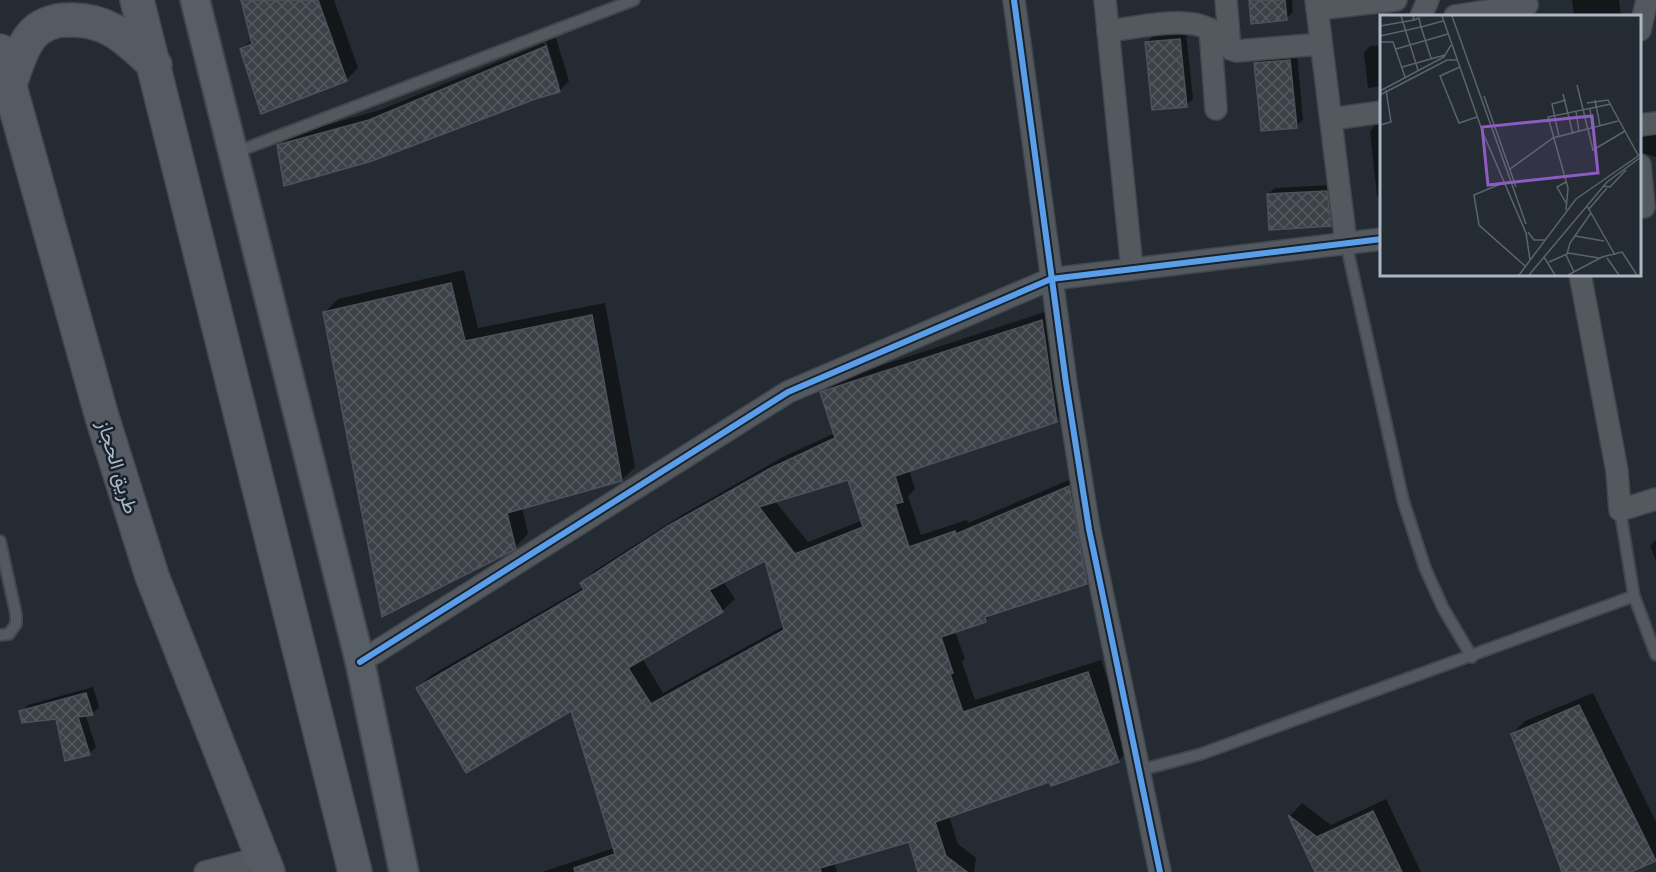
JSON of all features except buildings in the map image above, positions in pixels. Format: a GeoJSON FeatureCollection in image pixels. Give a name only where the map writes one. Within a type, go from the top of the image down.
{"type":"FeatureCollection","features":[{"type":"Feature","properties":{"kind":"main road"},"geometry":{"type":"LineString","coordinates":[[137,0],[355,872]]}},
{"type":"Feature","properties":{"kind":"main road"},"geometry":{"type":"LineString","coordinates":[[195,0],[360,662],[404,872]]}},
{"type":"Feature","properties":{"kind":"main road"},"geometry":{"type":"LineString","coordinates":[[9,87],[18,60],[32,35],[53,20],[89,19],[123,35],[155,65]]}},
{"type":"Feature","properties":{"kind":"main road","name":"طريق الحجاز"},"geometry":{"type":"LineString","coordinates":[[0,51],[102,417],[152,576],[265,864]]}},
{"type":"Feature","properties":{"kind":"street"},"geometry":{"type":"LineString","coordinates":[[1014,0],[1051,279],[1089,528],[1137,771],[1160,872]]}},
{"type":"Feature","properties":{"kind":"street"},"geometry":{"type":"LineString","coordinates":[[1105,0],[1132,269]]}},
{"type":"Feature","properties":{"kind":"street"},"geometry":{"type":"LineString","coordinates":[[1226,0],[1230,49]]}},
{"type":"Feature","properties":{"kind":"street"},"geometry":{"type":"LineString","coordinates":[[1346,243],[1317,5],[1396,0]]}},
{"type":"Feature","properties":{"kind":"street"},"geometry":{"type":"LineString","coordinates":[[1421,15],[1428,0]]}},
{"type":"Feature","properties":{"kind":"street"},"geometry":{"type":"LineString","coordinates":[[1646,26],[1647,0]]}},
{"type":"Feature","properties":{"kind":"street"},"geometry":{"type":"LineString","coordinates":[[1463,15],[1528,7]]}},
{"type":"Feature","properties":{"kind":"street"},"geometry":{"type":"LineString","coordinates":[[1108,31],[1186,22],[1210,29],[1230,49],[1242,51],[1321,44]]}},
{"type":"Feature","properties":{"kind":"street"},"geometry":{"type":"LineString","coordinates":[[1210,29],[1216,109]]}},
{"type":"Feature","properties":{"kind":"street"},"geometry":{"type":"LineString","coordinates":[[1330,118],[1380,112]]}},
{"type":"Feature","properties":{"kind":"street"},"geometry":{"type":"LineString","coordinates":[[1641,124],[1656,123]]}},
{"type":"Feature","properties":{"kind":"street"},"geometry":{"type":"LineString","coordinates":[[1641,172],[1646,206]]}},
{"type":"Feature","properties":{"kind":"street"},"geometry":{"type":"LineString","coordinates":[[360,662],[788,392],[1051,279],[1380,239]]}},
{"type":"Feature","properties":{"kind":"street"},"geometry":{"type":"LineString","coordinates":[[1580,276],[1617,471],[1620,510],[1656,499]]}},
{"type":"Feature","properties":{"kind":"street"},"geometry":{"type":"LineString","coordinates":[[205,872],[265,864]]}},
{"type":"Feature","properties":{"kind":"lane"},"geometry":{"type":"LineString","coordinates":[[233,153],[634,0]]}},
{"type":"Feature","properties":{"kind":"lane"},"geometry":{"type":"LineString","coordinates":[[1346,243],[1403,500],[1425,568],[1472,657]]}},
{"type":"Feature","properties":{"kind":"lane"},"geometry":{"type":"LineString","coordinates":[[1620,510],[1635,596],[1656,655]]}},
{"type":"Feature","properties":{"kind":"lane"},"geometry":{"type":"LineString","coordinates":[[0,542],[16,614],[16,624],[9,634],[0,635]]}},
{"type":"Feature","properties":{"kind":"lane"},"geometry":{"type":"LineString","coordinates":[[1137,771],[1201,754],[1635,596]]}},
{"type":"Feature","properties":{"kind":"cycle path"},"geometry":{"type":"LineString","coordinates":[[1014,0],[1066,383],[1089,529],[1160,872]]}},
{"type":"Feature","properties":{"kind":"cycle path"},"geometry":{"type":"LineString","coordinates":[[360,662],[788,392],[1051,279],[1380,239]]}}]}
